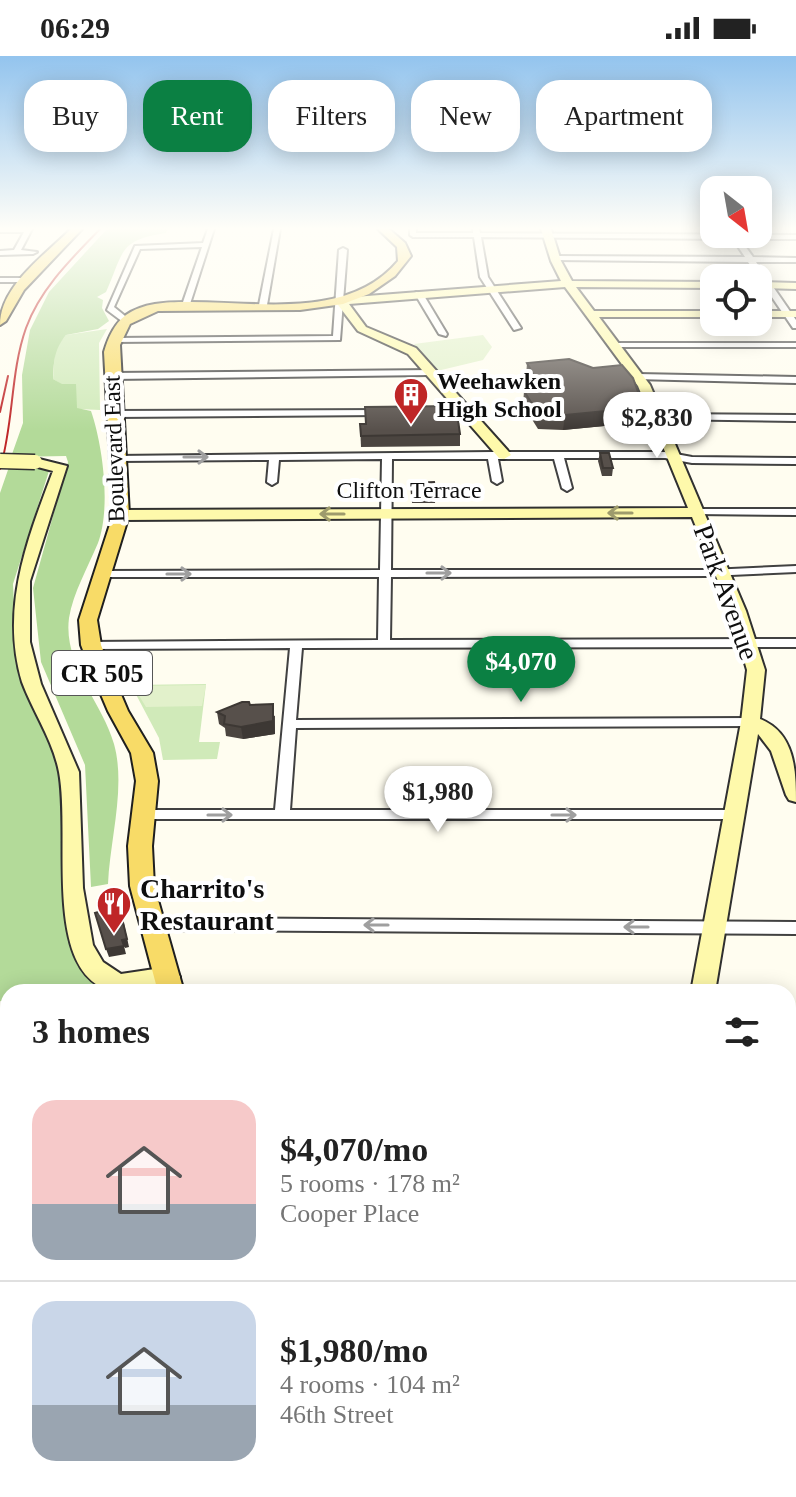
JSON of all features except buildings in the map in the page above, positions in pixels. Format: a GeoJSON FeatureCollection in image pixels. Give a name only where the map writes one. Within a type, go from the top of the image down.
{"type":"FeatureCollection","features":[{"type":"Feature","properties":{"kind":"main road"},"geometry":{"type":"LineString","coordinates":[[0,321],[15,296]]}},
{"type":"Feature","properties":{"kind":"main road"},"geometry":{"type":"LineString","coordinates":[[126,320],[146,310],[186,305],[341,301],[354,296]]}},
{"type":"Feature","properties":{"kind":"main road","name":"Boulevard East"},"geometry":{"type":"LineString","coordinates":[[126,320],[114,340],[112,376],[121,515],[88,620],[91,645],[118,711],[142,753],[147,781],[142,815],[141,873],[151,927],[170,984]]}},
{"type":"Feature","properties":{"kind":"street"},"geometry":{"type":"LineString","coordinates":[[115,296],[110,308],[126,320]]}},
{"type":"Feature","properties":{"kind":"street"},"geometry":{"type":"LineString","coordinates":[[186,305],[189,296]]}},
{"type":"Feature","properties":{"kind":"street"},"geometry":{"type":"LineString","coordinates":[[263,305],[265,296]]}},
{"type":"Feature","properties":{"kind":"street"},"geometry":{"type":"LineString","coordinates":[[114,340],[337,338],[341,296]]}},
{"type":"Feature","properties":{"kind":"street"},"geometry":{"type":"LineString","coordinates":[[341,301],[394,296]]}},
{"type":"Feature","properties":{"kind":"street"},"geometry":{"type":"LineString","coordinates":[[420,296],[443,334]]}},
{"type":"Feature","properties":{"kind":"street"},"geometry":{"type":"LineString","coordinates":[[497,296],[517,328]]}},
{"type":"Feature","properties":{"kind":"street","name":"Park Avenue"},"geometry":{"type":"LineString","coordinates":[[578,296],[638,377],[659,417],[722,571],[756,670],[750,722],[704,984]]}},
{"type":"Feature","properties":{"kind":"street"},"geometry":{"type":"LineString","coordinates":[[774,296],[792,314],[796,326]]}},
{"type":"Feature","properties":{"kind":"street"},"geometry":{"type":"LineString","coordinates":[[341,301],[362,329],[408,348],[430,372],[498,455],[497,481]]}},
{"type":"Feature","properties":{"kind":"street"},"geometry":{"type":"LineString","coordinates":[[592,314],[700,314]]}},
{"type":"Feature","properties":{"kind":"street"},"geometry":{"type":"LineString","coordinates":[[614,345],[796,345]]}},
{"type":"Feature","properties":{"kind":"street"},"geometry":{"type":"LineString","coordinates":[[112,376],[430,372]]}},
{"type":"Feature","properties":{"kind":"street"},"geometry":{"type":"LineString","coordinates":[[638,377],[796,380]]}},
{"type":"Feature","properties":{"kind":"street"},"geometry":{"type":"LineString","coordinates":[[114,414],[393,411]]}},
{"type":"Feature","properties":{"kind":"street"},"geometry":{"type":"LineString","coordinates":[[659,417],[796,418]]}},
{"type":"Feature","properties":{"kind":"street"},"geometry":{"type":"LineString","coordinates":[[558,455],[567,488]]}},
{"type":"Feature","properties":{"kind":"street"},"geometry":{"type":"LineString","coordinates":[[118,458],[558,455],[796,461]]}},
{"type":"Feature","properties":{"kind":"street"},"geometry":{"type":"LineString","coordinates":[[272,482],[274,456]]}},
{"type":"Feature","properties":{"kind":"street"},"geometry":{"type":"LineString","coordinates":[[384,644],[387,456]]}},
{"type":"Feature","properties":{"kind":"street"},"geometry":{"type":"LineString","coordinates":[[0,461],[56,463],[60,466],[19,589],[27,670],[69,774],[72,890],[77,934],[94,966],[114,982],[170,984]]}},
{"type":"Feature","properties":{"kind":"street"},"geometry":{"type":"LineString","coordinates":[[698,512],[796,512]]}},
{"type":"Feature","properties":{"kind":"street","name":"Clifton Terrace"},"geometry":{"type":"LineString","coordinates":[[121,515],[698,512]]}},
{"type":"Feature","properties":{"kind":"street"},"geometry":{"type":"LineString","coordinates":[[101,574],[796,569]]}},
{"type":"Feature","properties":{"kind":"street"},"geometry":{"type":"LineString","coordinates":[[91,645],[796,643]]}},
{"type":"Feature","properties":{"kind":"street"},"geometry":{"type":"LineString","coordinates":[[282,815],[296,645]]}},
{"type":"Feature","properties":{"kind":"street"},"geometry":{"type":"LineString","coordinates":[[291,724],[750,722],[763,727],[776,738],[796,795]]}},
{"type":"Feature","properties":{"kind":"street"},"geometry":{"type":"LineString","coordinates":[[142,815],[733,815]]}},
{"type":"Feature","properties":{"kind":"street"},"geometry":{"type":"LineString","coordinates":[[151,927],[173,924],[796,928]]}},
{"type":"Feature","properties":{"kind":"green space"},"geometry":{"type":"Polygon","coordinates":[[[47,296],[98,296],[103,300],[102,308],[109,321],[98,329],[66,335],[54,361],[53,379],[62,384],[76,384],[77,408],[91,411],[104,477],[102,529],[69,618],[69,635],[77,667],[108,728],[117,761],[118,795],[108,884],[91,887],[85,765],[41,662],[33,588],[68,462],[66,456],[11,457],[23,423],[22,375],[30,330],[47,296]]]}},
{"type":"Feature","properties":{"kind":"green space"},"geometry":{"type":"Polygon","coordinates":[[[107,329],[99,343],[100,410],[77,409],[61,384],[53,379],[55,349],[66,335],[107,329]]]}},
{"type":"Feature","properties":{"kind":"green space"},"geometry":{"type":"Polygon","coordinates":[[[483,335],[492,347],[483,360],[437,371],[414,344],[483,335]]]}},
{"type":"Feature","properties":{"kind":"green space"},"geometry":{"type":"Polygon","coordinates":[[[40,466],[49,471],[13,584],[15,625],[33,705],[59,764],[63,796],[64,914],[67,933],[85,973],[97,984],[0,984],[0,493],[9,467],[40,466]]]}},
{"type":"Feature","properties":{"kind":"green space"},"geometry":{"type":"Polygon","coordinates":[[[206,684],[199,742],[220,742],[217,759],[163,760],[159,738],[131,685],[206,684]]]}},
{"type":"Feature","properties":{"kind":"green space"},"geometry":{"type":"Polygon","coordinates":[[[206,685],[202,706],[146,707],[133,686],[206,685]]]}},
{"type":"Feature","properties":{"kind":"tram line"},"geometry":{"type":"LineString","coordinates":[[0,469],[21,345],[42,296]]}},
{"type":"Feature","properties":{"kind":"tram line"},"geometry":{"type":"LineString","coordinates":[[0,412],[8,376]]}},
{"type":"Feature","properties":{"kind":"place","name":"Weehawken High School"},"geometry":{"type":"Point","coordinates":[411,426]}},
{"type":"Feature","properties":{"kind":"place","name":"Charrito's Restaurant"},"geometry":{"type":"Point","coordinates":[114,935]}}]}
